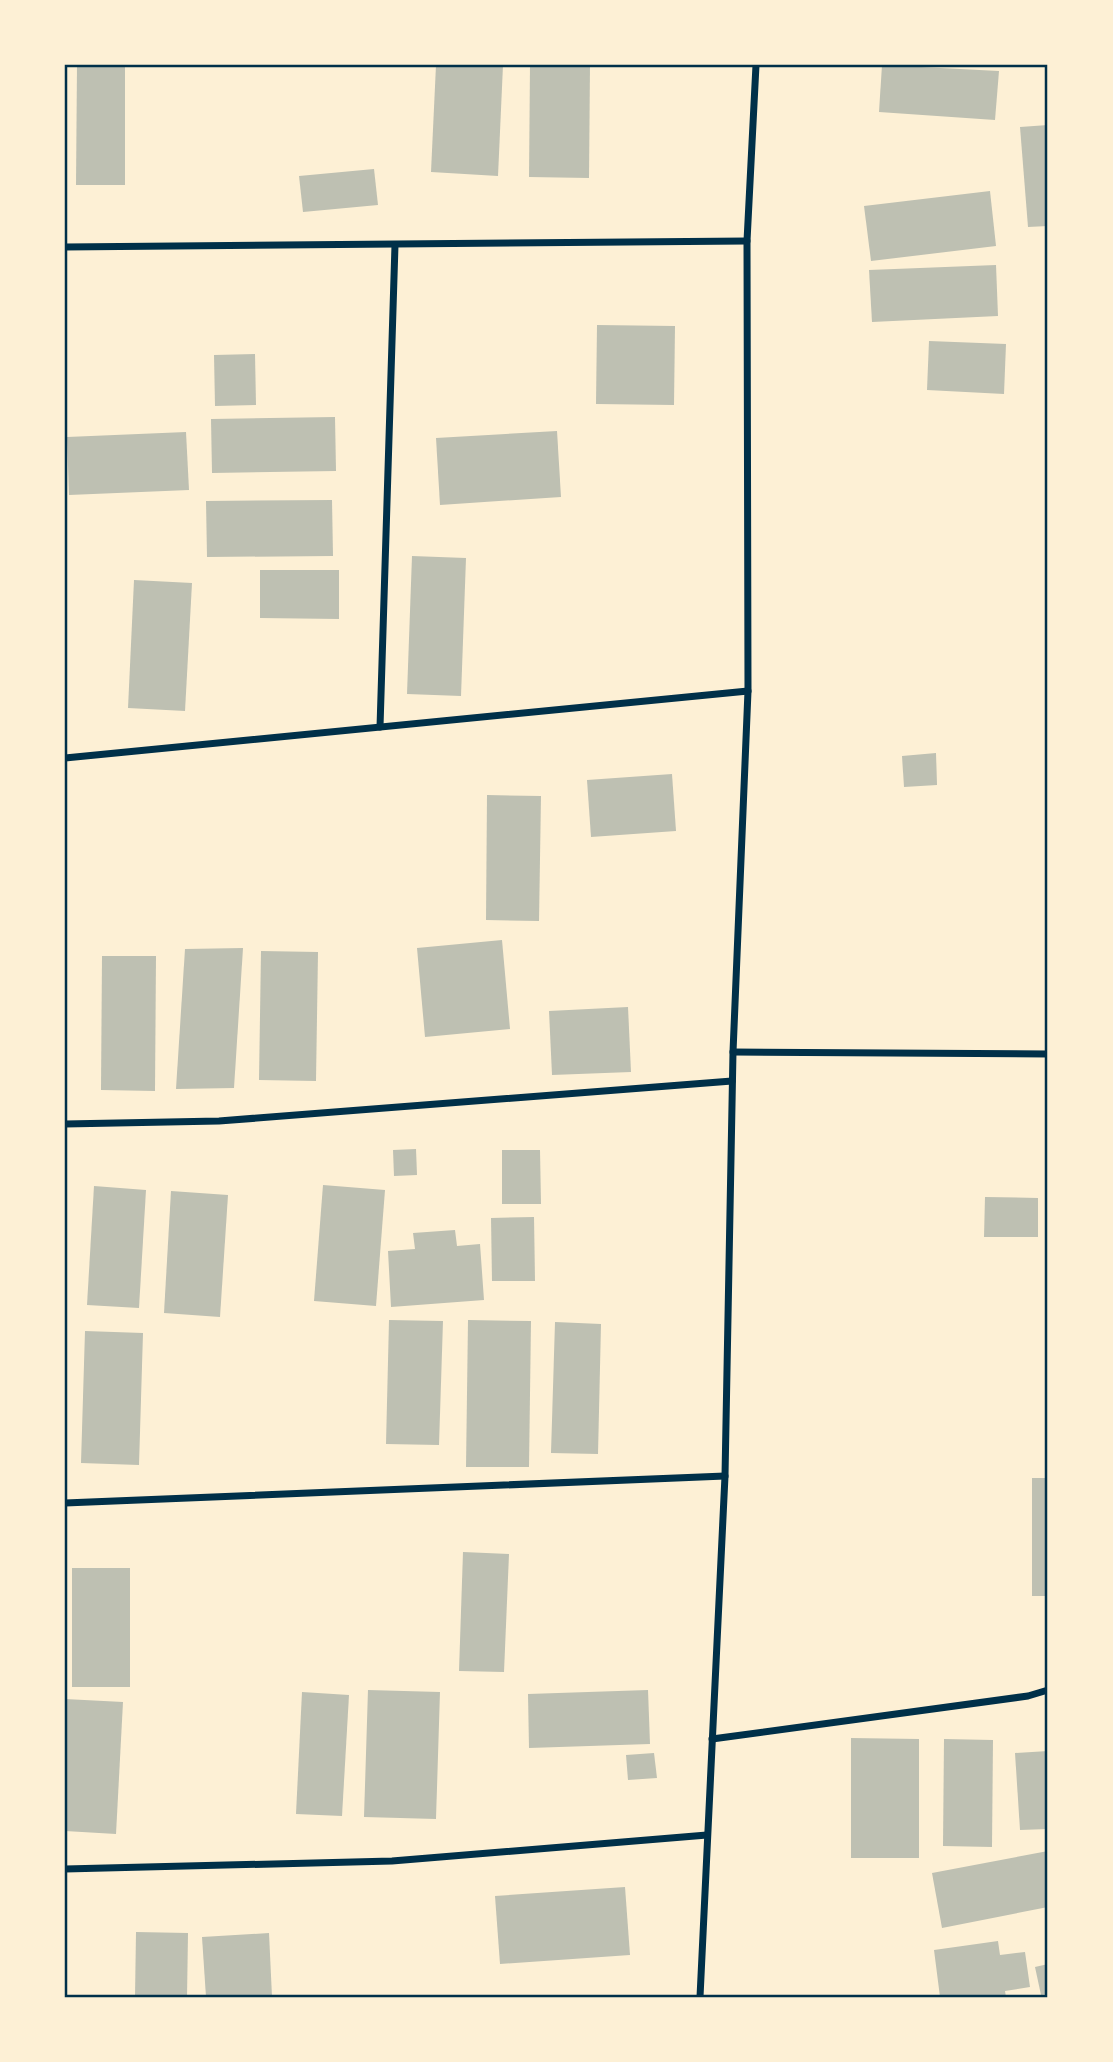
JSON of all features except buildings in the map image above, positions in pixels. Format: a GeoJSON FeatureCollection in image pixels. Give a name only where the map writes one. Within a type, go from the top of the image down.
{"type":"FeatureCollection","features":[{"type":"Feature","properties":{"kind":"street"},"geometry":{"type":"LineString","coordinates":[[701,1997],[725,1476],[732,1081],[748,691],[747,242],[756,65]]}},
{"type":"Feature","properties":{"kind":"street"},"geometry":{"type":"LineString","coordinates":[[65,247],[747,242]]}},
{"type":"Feature","properties":{"kind":"street"},"geometry":{"type":"LineString","coordinates":[[380,727],[395,245]]}},
{"type":"Feature","properties":{"kind":"street"},"geometry":{"type":"LineString","coordinates":[[65,758],[748,691]]}},
{"type":"Feature","properties":{"kind":"street"},"geometry":{"type":"LineString","coordinates":[[733,1052],[1048,1054]]}},
{"type":"Feature","properties":{"kind":"street"},"geometry":{"type":"LineString","coordinates":[[65,1124],[219,1122],[732,1081]]}},
{"type":"Feature","properties":{"kind":"street"},"geometry":{"type":"LineString","coordinates":[[65,1503],[725,1476]]}},
{"type":"Feature","properties":{"kind":"street"},"geometry":{"type":"LineString","coordinates":[[712,1739],[1028,1696],[1048,1690]]}},
{"type":"Feature","properties":{"kind":"street"},"geometry":{"type":"LineString","coordinates":[[65,1869],[392,1861],[708,1835]]}}]}
